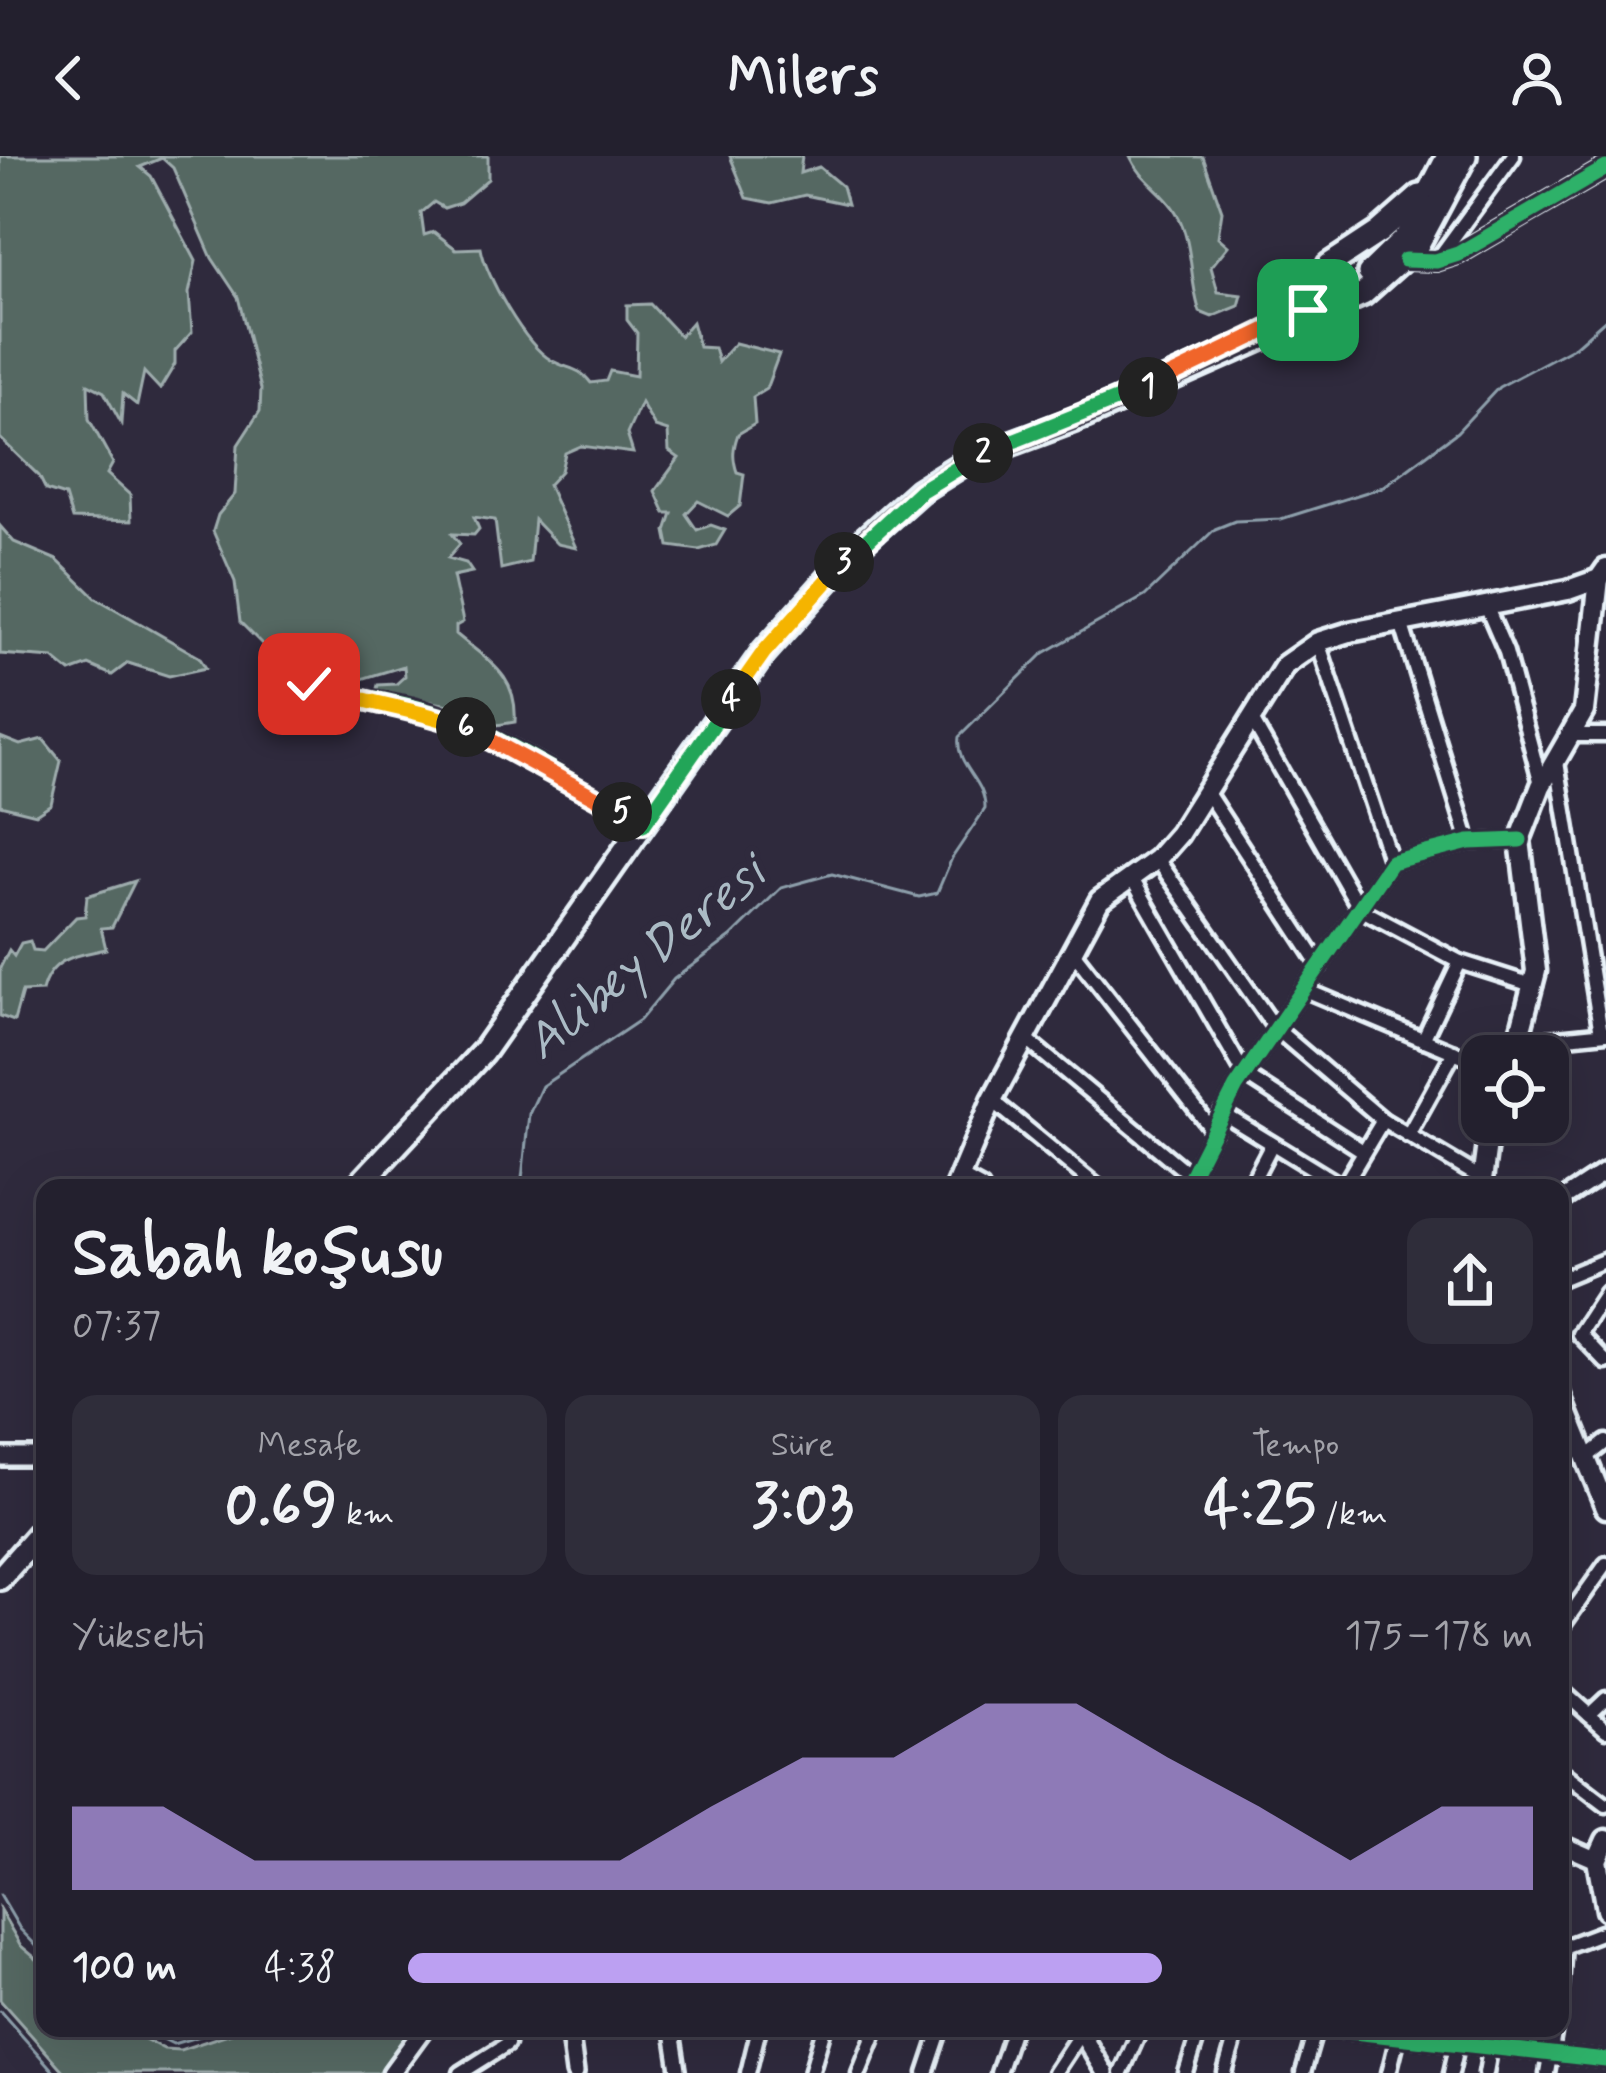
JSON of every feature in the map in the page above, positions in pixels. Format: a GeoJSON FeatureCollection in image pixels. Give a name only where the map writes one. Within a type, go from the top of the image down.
{"type":"FeatureCollection","features":[{"type":"Feature","properties":{"kind":"main road"},"geometry":{"type":"LineString","coordinates":[[364,1179],[483,1052],[764,652],[862,542],[920,491],[972,458],[1085,416],[1328,306],[1418,246],[1465,156]]}},
{"type":"Feature","properties":{"kind":"main road"},"geometry":{"type":"LineString","coordinates":[[1397,257],[1444,165]]}},
{"type":"Feature","properties":{"kind":"main road"},"geometry":{"type":"LineString","coordinates":[[1328,306],[1321,278],[1328,265],[1379,232],[1444,165]]}},
{"type":"Feature","properties":{"kind":"main road"},"geometry":{"type":"LineString","coordinates":[[958,1179],[992,1100],[1100,900],[1156,859],[1207,793],[1285,665],[1318,642],[1487,608],[1603,574],[1590,688],[1574,735],[1541,786],[1520,840],[1535,986],[1520,1035]]}},
{"type":"Feature","properties":{"kind":"main road"},"geometry":{"type":"LineString","coordinates":[[1482,1179],[1487,1143]]}},
{"type":"Feature","properties":{"kind":"main road"},"geometry":{"type":"LineString","coordinates":[[1569,1416],[1606,1508]]}},
{"type":"Feature","properties":{"kind":"main road"},"geometry":{"type":"LineString","coordinates":[[0,1578],[36,1537]]}},
{"type":"Feature","properties":{"kind":"main road"},"geometry":{"type":"LineString","coordinates":[[1606,1840],[1597,1860],[1606,1910]]}},
{"type":"Feature","properties":{"kind":"street"},"geometry":{"type":"LineString","coordinates":[[1436,261],[1513,156]]}},
{"type":"Feature","properties":{"kind":"street"},"geometry":{"type":"LineString","coordinates":[[1397,257],[1436,261],[1458,254],[1606,168]]}},
{"type":"Feature","properties":{"kind":"street"},"geometry":{"type":"LineString","coordinates":[[1487,608],[1506,652],[1541,786]]}},
{"type":"Feature","properties":{"kind":"street"},"geometry":{"type":"LineString","coordinates":[[1402,622],[1469,842]]}},
{"type":"Feature","properties":{"kind":"street"},"geometry":{"type":"LineString","coordinates":[[1318,642],[1390,862]]}},
{"type":"Feature","properties":{"kind":"street"},"geometry":{"type":"LineString","coordinates":[[309,684],[344,697],[410,706],[476,731],[643,825]]}},
{"type":"Feature","properties":{"kind":"street"},"geometry":{"type":"LineString","coordinates":[[1252,721],[1360,909],[1460,962],[1535,986]]}},
{"type":"Feature","properties":{"kind":"street"},"geometry":{"type":"LineString","coordinates":[[1574,735],[1606,734]]}},
{"type":"Feature","properties":{"kind":"street"},"geometry":{"type":"LineString","coordinates":[[1557,762],[1603,1033],[1569,1039]]}},
{"type":"Feature","properties":{"kind":"street"},"geometry":{"type":"LineString","coordinates":[[1207,793],[1321,966]]}},
{"type":"Feature","properties":{"kind":"street"},"geometry":{"type":"LineString","coordinates":[[1190,1179],[1245,1075],[1390,862],[1469,842],[1520,840]]}},
{"type":"Feature","properties":{"kind":"street"},"geometry":{"type":"LineString","coordinates":[[1156,859],[1275,1028],[1383,1120],[1475,1179]]}},
{"type":"Feature","properties":{"kind":"street"},"geometry":{"type":"LineString","coordinates":[[1131,877],[1245,1075],[1363,1151]]}},
{"type":"Feature","properties":{"kind":"street"},"geometry":{"type":"LineString","coordinates":[[1072,952],[1214,1132]]}},
{"type":"Feature","properties":{"kind":"street"},"geometry":{"type":"LineString","coordinates":[[1423,1040],[1460,962]]}},
{"type":"Feature","properties":{"kind":"street"},"geometry":{"type":"LineString","coordinates":[[1303,989],[1461,1055]]}},
{"type":"Feature","properties":{"kind":"street"},"geometry":{"type":"LineString","coordinates":[[1027,1040],[1185,1179]]}},
{"type":"Feature","properties":{"kind":"street"},"geometry":{"type":"LineString","coordinates":[[1408,1135],[1454,1052]]}},
{"type":"Feature","properties":{"kind":"street"},"geometry":{"type":"LineString","coordinates":[[992,1100],[1088,1179]]}},
{"type":"Feature","properties":{"kind":"street"},"geometry":{"type":"LineString","coordinates":[[1222,1113],[1331,1179]]}},
{"type":"Feature","properties":{"kind":"street"},"geometry":{"type":"LineString","coordinates":[[1348,1179],[1383,1120]]}},
{"type":"Feature","properties":{"kind":"street"},"geometry":{"type":"LineString","coordinates":[[1254,1179],[1272,1144]]}},
{"type":"Feature","properties":{"kind":"street"},"geometry":{"type":"LineString","coordinates":[[1569,1195],[1606,1171]]}},
{"type":"Feature","properties":{"kind":"street"},"geometry":{"type":"LineString","coordinates":[[1569,1276],[1602,1267]]}},
{"type":"Feature","properties":{"kind":"street"},"geometry":{"type":"LineString","coordinates":[[1606,1293],[1579,1334],[1606,1362]]}},
{"type":"Feature","properties":{"kind":"street"},"geometry":{"type":"LineString","coordinates":[[1569,1450],[1578,1437]]}},
{"type":"Feature","properties":{"kind":"street"},"geometry":{"type":"LineString","coordinates":[[1587,1456],[1606,1442]]}},
{"type":"Feature","properties":{"kind":"street"},"geometry":{"type":"LineString","coordinates":[[0,1457],[36,1457]]}},
{"type":"Feature","properties":{"kind":"street"},"geometry":{"type":"LineString","coordinates":[[1569,1616],[1606,1564]]}},
{"type":"Feature","properties":{"kind":"street"},"geometry":{"type":"LineString","coordinates":[[1569,1697],[1606,1730]]}},
{"type":"Feature","properties":{"kind":"street"},"geometry":{"type":"LineString","coordinates":[[1589,1715],[1606,1699]]}},
{"type":"Feature","properties":{"kind":"street"},"geometry":{"type":"LineString","coordinates":[[1569,1777],[1606,1805]]}},
{"type":"Feature","properties":{"kind":"street"},"geometry":{"type":"LineString","coordinates":[[1569,1848],[1597,1860]]}},
{"type":"Feature","properties":{"kind":"street"},"geometry":{"type":"LineString","coordinates":[[1569,1944],[1606,1931]]}},
{"type":"Feature","properties":{"kind":"street"},"geometry":{"type":"LineString","coordinates":[[391,2073],[417,2037]]}},
{"type":"Feature","properties":{"kind":"street"},"geometry":{"type":"LineString","coordinates":[[570,2037],[574,2073]]}},
{"type":"Feature","properties":{"kind":"street"},"geometry":{"type":"LineString","coordinates":[[674,2037],[679,2073]]}},
{"type":"Feature","properties":{"kind":"street"},"geometry":{"type":"LineString","coordinates":[[748,2073],[757,2037]]}},
{"type":"Feature","properties":{"kind":"street"},"geometry":{"type":"LineString","coordinates":[[811,2073],[821,2037]]}},
{"type":"Feature","properties":{"kind":"street"},"geometry":{"type":"LineString","coordinates":[[859,2073],[873,2037]]}},
{"type":"Feature","properties":{"kind":"street"},"geometry":{"type":"LineString","coordinates":[[926,2073],[938,2037]]}},
{"type":"Feature","properties":{"kind":"street"},"geometry":{"type":"LineString","coordinates":[[998,2073],[1010,2037]]}},
{"type":"Feature","properties":{"kind":"street"},"geometry":{"type":"LineString","coordinates":[[1054,2073],[1076,2037]]}},
{"type":"Feature","properties":{"kind":"street"},"geometry":{"type":"LineString","coordinates":[[1085,2037],[1105,2073]]}},
{"type":"Feature","properties":{"kind":"street"},"geometry":{"type":"LineString","coordinates":[[1121,2073],[1137,2037]]}},
{"type":"Feature","properties":{"kind":"street"},"geometry":{"type":"LineString","coordinates":[[1186,2073],[1197,2037]]}},
{"type":"Feature","properties":{"kind":"street"},"geometry":{"type":"LineString","coordinates":[[1225,2073],[1235,2037]]}},
{"type":"Feature","properties":{"kind":"street"},"geometry":{"type":"LineString","coordinates":[[1303,2073],[1313,2037]]}},
{"type":"Feature","properties":{"kind":"street"},"geometry":{"type":"LineString","coordinates":[[1389,2073],[1398,2037]]}},
{"type":"Feature","properties":{"kind":"street"},"geometry":{"type":"LineString","coordinates":[[1419,2037],[1606,2060]]}},
{"type":"Feature","properties":{"kind":"street"},"geometry":{"type":"LineString","coordinates":[[1450,2073],[1459,2037]]}},
{"type":"Feature","properties":{"kind":"street"},"geometry":{"type":"LineString","coordinates":[[1486,2073],[1493,2037]]}},
{"type":"Feature","properties":{"kind":"street"},"geometry":{"type":"LineString","coordinates":[[1547,2073],[1554,2037]]}},
{"type":"Feature","properties":{"kind":"street"},"geometry":{"type":"LineString","coordinates":[[461,2073],[507,2044]]}},
{"type":"Feature","properties":{"kind":"green space"},"geometry":{"type":"Polygon","coordinates":[[[0,156],[488,156],[488,179],[460,203],[444,208],[434,202],[421,213],[424,235],[434,232],[456,249],[481,248],[508,308],[551,360],[591,383],[606,381],[610,371],[636,376],[637,333],[627,320],[627,305],[650,304],[680,336],[692,322],[699,347],[714,348],[718,362],[735,343],[779,354],[766,389],[753,397],[755,424],[738,434],[735,444],[735,467],[744,474],[740,506],[728,516],[698,501],[686,514],[697,530],[711,525],[725,530],[716,545],[699,550],[669,546],[666,531],[672,513],[665,513],[655,491],[679,458],[669,451],[668,431],[655,427],[641,403],[627,434],[633,453],[581,446],[565,453],[561,471],[548,485],[576,548],[557,544],[534,520],[530,562],[501,569],[495,520],[474,517],[479,529],[474,535],[452,534],[460,544],[448,558],[466,563],[472,572],[453,576],[463,622],[456,626],[456,634],[506,681],[515,722],[497,725],[471,709],[376,692],[378,685],[396,684],[405,676],[404,666],[355,681],[302,672],[274,656],[240,622],[235,582],[213,531],[218,515],[235,494],[238,445],[260,411],[261,389],[238,297],[212,258],[173,168],[162,158],[140,167],[151,176],[196,261],[189,293],[192,332],[175,351],[175,364],[160,389],[144,372],[137,405],[123,394],[121,423],[104,392],[88,384],[89,419],[113,463],[107,474],[130,495],[131,521],[72,519],[65,496],[46,490],[39,476],[0,438],[0,156]]]}},
{"type":"Feature","properties":{"kind":"green space"},"geometry":{"type":"Polygon","coordinates":[[[730,156],[802,156],[800,173],[819,167],[842,186],[847,204],[805,195],[772,203],[747,198],[730,156]]]}},
{"type":"Feature","properties":{"kind":"green space"},"geometry":{"type":"Polygon","coordinates":[[[1130,156],[1203,157],[1222,211],[1218,237],[1228,246],[1211,267],[1218,292],[1242,295],[1239,306],[1212,317],[1200,312],[1182,224],[1130,156]]]}},
{"type":"Feature","properties":{"kind":"green space"},"geometry":{"type":"Polygon","coordinates":[[[0,526],[14,542],[57,560],[96,598],[199,657],[206,668],[169,676],[128,663],[112,675],[89,665],[70,672],[53,658],[0,654],[0,526]]]}},
{"type":"Feature","properties":{"kind":"green space"},"geometry":{"type":"Polygon","coordinates":[[[0,737],[20,745],[43,739],[61,761],[51,804],[36,814],[0,805],[0,737]]]}},
{"type":"Feature","properties":{"kind":"green space"},"geometry":{"type":"Polygon","coordinates":[[[135,881],[112,927],[101,928],[106,949],[60,963],[42,991],[22,992],[14,1021],[0,1016],[0,968],[9,950],[14,956],[21,943],[30,941],[33,950],[43,951],[76,917],[85,916],[87,896],[135,881]]]}},
{"type":"Feature","properties":{"kind":"green space"},"geometry":{"type":"Polygon","coordinates":[[[0,1910],[21,1946],[36,1958],[36,2037],[141,2037],[164,2049],[180,2050],[219,2037],[406,2037],[380,2073],[65,2073],[0,2000],[0,1910]]]}},
{"type":"Feature","properties":{"kind":"waterway","name":"Alibey Deresi"},"geometry":{"type":"LineString","coordinates":[[522,1179],[529,1114],[542,1086],[640,1020],[674,979],[731,937],[781,888],[832,874],[919,897],[937,893],[952,858],[985,809],[981,789],[962,757],[959,737],[1044,653],[1145,596],[1215,529],[1235,521],[1281,519],[1383,487],[1457,432],[1499,387],[1574,347],[1606,319]]}},
{"type":"Feature","properties":{"kind":"waterway","name":"Alibey Deresi"},"geometry":{"type":"LineString","coordinates":[[0,1895],[36,1946]]}},
{"type":"Feature","properties":{"kind":"waterway"},"geometry":{"type":"LineString","coordinates":[[0,2011],[55,2073]]}},
{"type":"Feature","properties":{"kind":"waterway","name":"Alibey Deresi"},"geometry":{"type":"LineString","coordinates":[[159,2037],[173,2044],[197,2037]]}},
{"type":"Feature","properties":{"kind":"cycle path"},"geometry":{"type":"LineString","coordinates":[[1405,260],[1436,261],[1458,254],[1606,168]]}},
{"type":"Feature","properties":{"kind":"cycle path"},"geometry":{"type":"LineString","coordinates":[[309,684],[410,706],[471,727],[643,825]]}},
{"type":"Feature","properties":{"kind":"cycle path"},"geometry":{"type":"LineString","coordinates":[[1190,1179],[1236,1087],[1391,862],[1469,842],[1520,840]]}},
{"type":"Feature","properties":{"kind":"cycle path"},"geometry":{"type":"LineString","coordinates":[[1398,2037],[1606,2060]]}},
{"type":"Feature","properties":{"kind":"route"},"geometry":{"type":"LineString","coordinates":[[309,684],[344,697],[410,706],[476,731],[643,825],[764,652],[862,542],[920,491],[972,458],[1085,416],[1195,366],[1228,344],[1308,310]]}}]}
